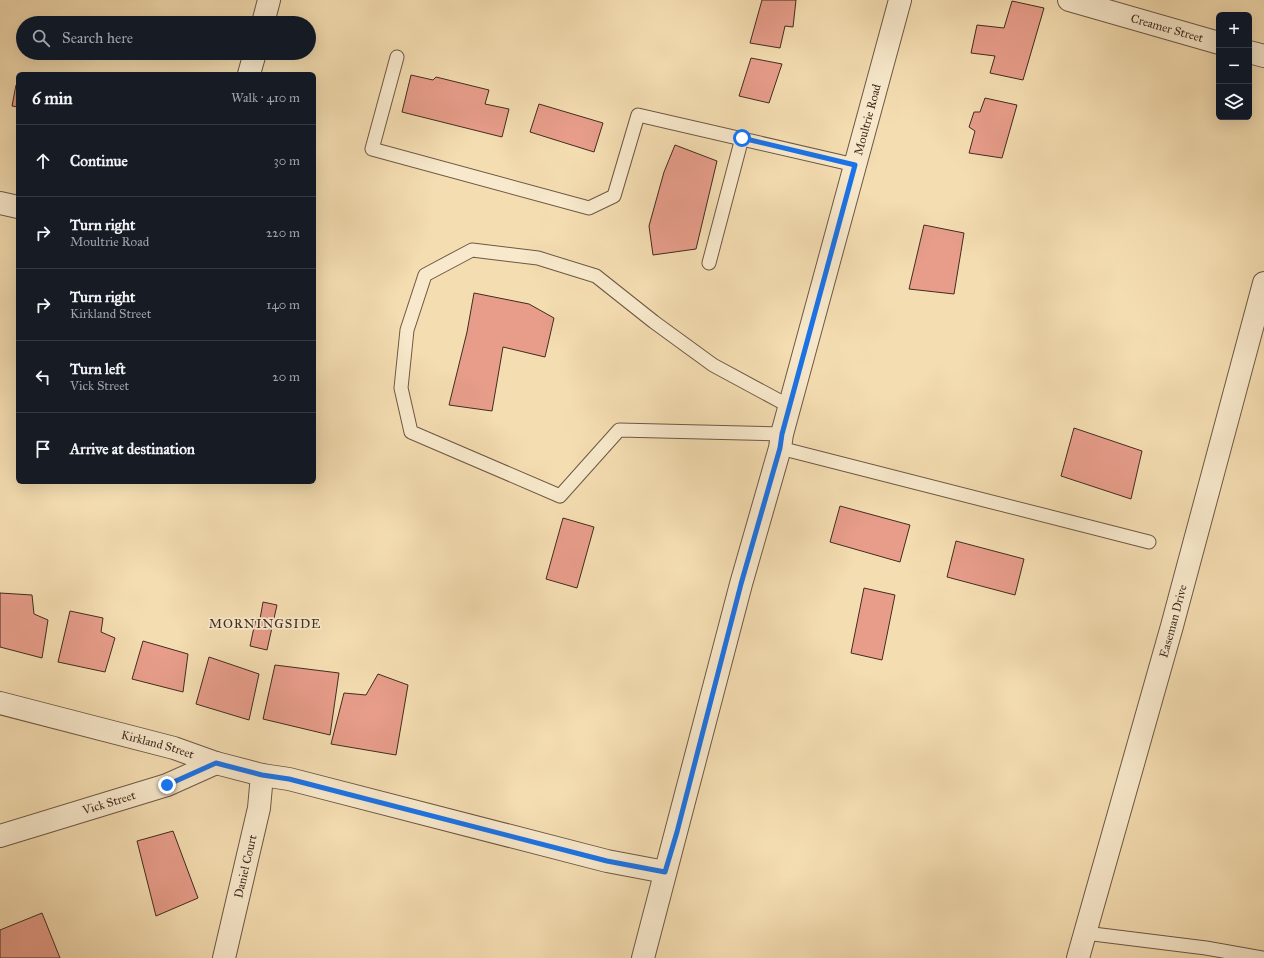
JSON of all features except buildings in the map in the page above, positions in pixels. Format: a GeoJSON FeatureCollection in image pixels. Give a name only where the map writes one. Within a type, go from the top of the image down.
{"type":"FeatureCollection","features":[{"type":"Feature","properties":{"kind":"street"},"geometry":{"type":"LineString","coordinates":[[265,16],[269,0]]}},
{"type":"Feature","properties":{"kind":"street","name":"Moultrie Road"},"geometry":{"type":"LineString","coordinates":[[643,958],[741,584],[900,0]]}},
{"type":"Feature","properties":{"kind":"street","name":"Creamer Street"},"geometry":{"type":"LineString","coordinates":[[1069,0],[1216,42]]}},
{"type":"Feature","properties":{"kind":"street"},"geometry":{"type":"LineString","coordinates":[[1252,53],[1264,56]]}},
{"type":"Feature","properties":{"kind":"street"},"geometry":{"type":"LineString","coordinates":[[250,72],[253,60]]}},
{"type":"Feature","properties":{"kind":"street"},"geometry":{"type":"LineString","coordinates":[[0,203],[16,207]]}},
{"type":"Feature","properties":{"kind":"street","name":"Easeman Drive"},"geometry":{"type":"LineString","coordinates":[[1078,958],[1174,618],[1264,282]]}},
{"type":"Feature","properties":{"kind":"street","name":"Kirkland Street"},"geometry":{"type":"LineString","coordinates":[[0,703],[174,748],[216,763],[262,775],[289,779],[607,861],[665,872]]}},
{"type":"Feature","properties":{"kind":"street","name":"Vick Street"},"geometry":{"type":"LineString","coordinates":[[0,836],[167,785],[216,763]]}},
{"type":"Feature","properties":{"kind":"street","name":"Daniel Court"},"geometry":{"type":"LineString","coordinates":[[224,958],[259,808],[262,775]]}},
{"type":"Feature","properties":{"kind":"lane"},"geometry":{"type":"LineString","coordinates":[[397,57],[372,149],[589,208],[614,196],[638,115],[855,165]]}},
{"type":"Feature","properties":{"kind":"lane"},"geometry":{"type":"LineString","coordinates":[[709,264],[742,138]]}},
{"type":"Feature","properties":{"kind":"lane"},"geometry":{"type":"LineString","coordinates":[[789,406],[713,365],[654,322],[596,276],[538,258],[472,250],[425,275],[407,330],[401,388],[411,432],[560,496],[619,430],[781,441],[1149,542]]}},
{"type":"Feature","properties":{"kind":"lane"},"geometry":{"type":"LineString","coordinates":[[1085,933],[1206,948],[1262,958]]}},
{"type":"Feature","properties":{"kind":"district","name":"MORNINGSIDE"},"geometry":{"type":"Point","coordinates":[265,623]}},
{"type":"Feature","properties":{"kind":"route"},"geometry":{"type":"LineString","coordinates":[[167,785],[216,763],[262,775],[289,779],[607,861],[665,872],[677,832],[741,584],[780,448],[782,434],[855,165],[742,138]]}}]}
